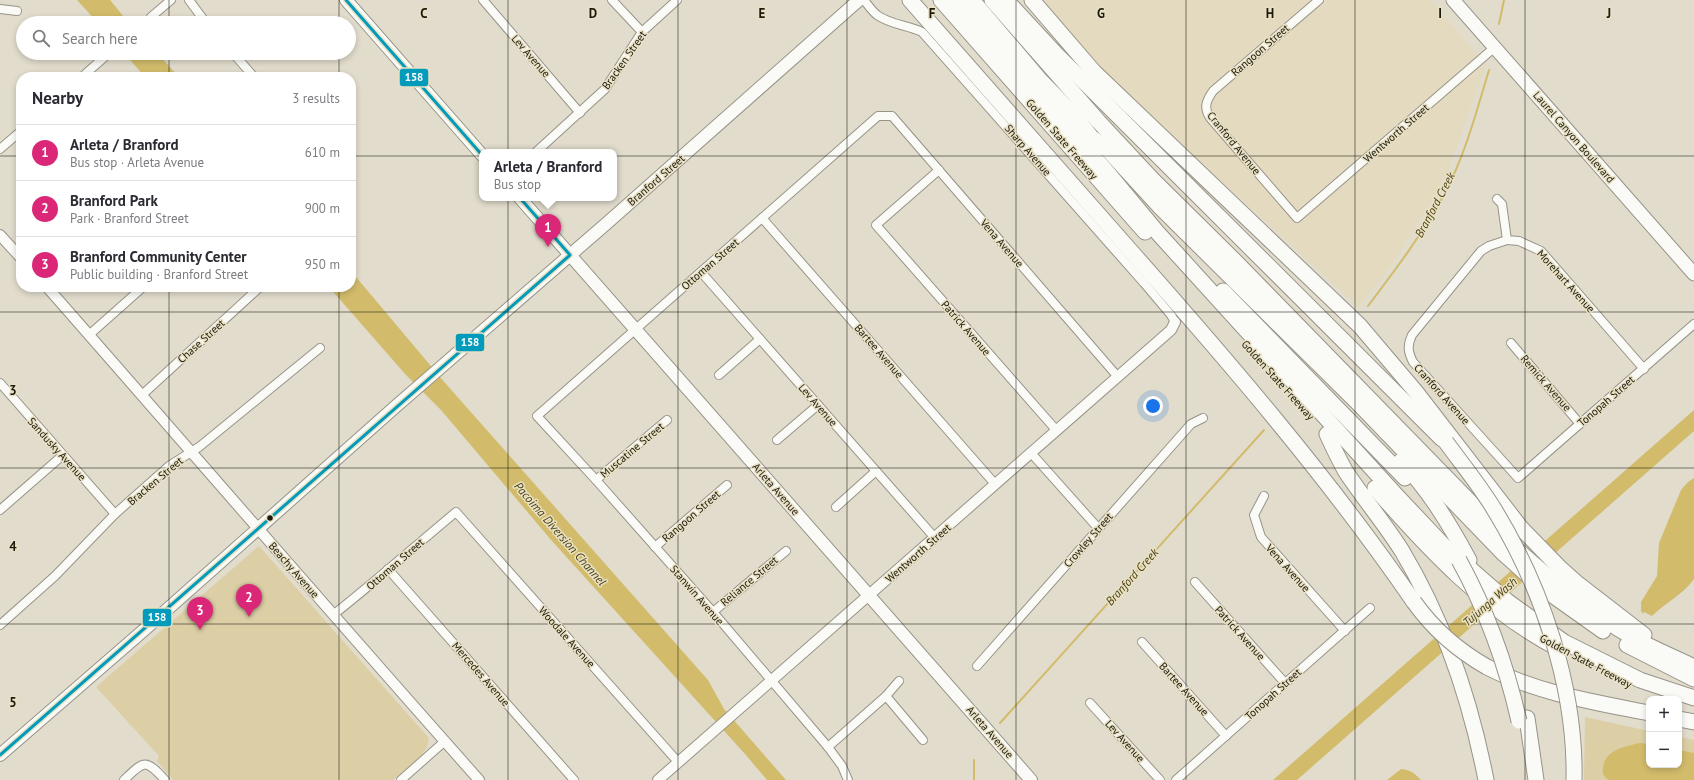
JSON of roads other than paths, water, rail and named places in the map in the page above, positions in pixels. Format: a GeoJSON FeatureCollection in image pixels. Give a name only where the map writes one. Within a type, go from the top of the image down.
{"type":"FeatureCollection","features":[{"type":"Feature","properties":{"kind":"highway"},"geometry":{"type":"LineString","coordinates":[[910,0],[1238,374],[1349,512],[1424,615],[1446,639],[1463,653],[1512,679],[1542,690],[1646,712]]}},
{"type":"Feature","properties":{"kind":"highway","name":"Golden State Freeway"},"geometry":{"type":"LineString","coordinates":[[941,0],[1117,202],[1327,434],[1417,536],[1483,588],[1546,642],[1636,687],[1658,696]]}},
{"type":"Feature","properties":{"kind":"highway"},"geometry":{"type":"LineString","coordinates":[[956,0],[1108,173],[1138,210],[1233,316],[1427,529],[1466,567],[1483,588]]}},
{"type":"Feature","properties":{"kind":"highway"},"geometry":{"type":"LineString","coordinates":[[972,0],[1041,81],[1094,139],[1103,153],[1174,227],[1201,258],[1411,471],[1455,534],[1464,560]]}},
{"type":"Feature","properties":{"kind":"highway"},"geometry":{"type":"LineString","coordinates":[[992,0],[1099,122],[1153,180],[1235,261],[1508,550]]}},
{"type":"Feature","properties":{"kind":"highway"},"geometry":{"type":"LineString","coordinates":[[1006,0],[1056,55],[1446,442],[1493,508],[1510,536],[1530,576],[1541,605],[1553,640],[1563,679],[1572,738],[1574,780]]}},
{"type":"Feature","properties":{"kind":"highway"},"geometry":{"type":"LineString","coordinates":[[1032,0],[1094,72],[1360,326],[1416,392],[1521,528],[1550,578],[1613,637],[1694,679]]}},
{"type":"Feature","properties":{"kind":"highway"},"geometry":{"type":"LineString","coordinates":[[1094,139],[1107,149],[1161,208],[1508,550],[1550,578],[1607,622],[1659,651],[1694,667]]}},
{"type":"Feature","properties":{"kind":"highway"},"geometry":{"type":"LineString","coordinates":[[1138,210],[1148,216],[1196,264],[1404,477],[1464,560],[1478,576],[1501,628],[1511,656],[1536,780]]}},
{"type":"Feature","properties":{"kind":"highway"},"geometry":{"type":"LineString","coordinates":[[1327,434],[1345,470],[1402,552],[1430,603],[1460,675],[1477,733],[1486,780]]}},
{"type":"Feature","properties":{"kind":"highway"},"geometry":{"type":"LineString","coordinates":[[1503,606],[1564,642],[1640,680],[1694,698]]}},
{"type":"Feature","properties":{"kind":"highway"},"geometry":{"type":"LineString","coordinates":[[1682,705],[1694,709]]}},
{"type":"Feature","properties":{"kind":"highway"},"geometry":{"type":"LineString","coordinates":[[1523,720],[1526,780]]}},
{"type":"Feature","properties":{"kind":"highway"},"geometry":{"type":"LineString","coordinates":[[1682,720],[1694,722]]}},
{"type":"Feature","properties":{"kind":"main road"},"geometry":{"type":"LineString","coordinates":[[346,0],[479,152]]}},
{"type":"Feature","properties":{"kind":"main road","name":"Branford Street"},"geometry":{"type":"LineString","coordinates":[[0,755],[859,0]]}},
{"type":"Feature","properties":{"kind":"main road","name":"Laurel Canyon Boulevard"},"geometry":{"type":"LineString","coordinates":[[1453,0],[1694,274]]}},
{"type":"Feature","properties":{"kind":"main road","name":"Arleta Avenue"},"geometry":{"type":"LineString","coordinates":[[523,201],[1031,780]]}},
{"type":"Feature","properties":{"kind":"street"},"geometry":{"type":"LineString","coordinates":[[153,16],[171,0]]}},
{"type":"Feature","properties":{"kind":"street"},"geometry":{"type":"LineString","coordinates":[[189,0],[201,16]]}},
{"type":"Feature","properties":{"kind":"street","name":"Lev Avenue"},"geometry":{"type":"LineString","coordinates":[[483,0],[580,112]]}},
{"type":"Feature","properties":{"kind":"street"},"geometry":{"type":"LineString","coordinates":[[612,0],[642,32]]}},
{"type":"Feature","properties":{"kind":"street","name":"Bracken Street"},"geometry":{"type":"LineString","coordinates":[[539,149],[605,89],[642,32],[678,0]]}},
{"type":"Feature","properties":{"kind":"street","name":"Sharp Avenue"},"geometry":{"type":"LineString","coordinates":[[864,0],[876,14],[884,19],[893,23],[912,27],[922,32],[1139,277],[1171,315],[1175,322]]}},
{"type":"Feature","properties":{"kind":"street","name":"Rangoon Street"},"geometry":{"type":"LineString","coordinates":[[1205,104],[1213,90],[1319,0]]}},
{"type":"Feature","properties":{"kind":"street"},"geometry":{"type":"LineString","coordinates":[[0,10],[17,11]]}},
{"type":"Feature","properties":{"kind":"street","name":"Wentworth Street"},"geometry":{"type":"LineString","coordinates":[[1297,218],[1495,47]]}},
{"type":"Feature","properties":{"kind":"street"},"geometry":{"type":"LineString","coordinates":[[89,72],[102,60]]}},
{"type":"Feature","properties":{"kind":"street"},"geometry":{"type":"LineString","coordinates":[[242,60],[250,72]]}},
{"type":"Feature","properties":{"kind":"street","name":"Cranford Avenue"},"geometry":{"type":"LineString","coordinates":[[1205,104],[1206,110],[1211,119],[1297,218]]}},
{"type":"Feature","properties":{"kind":"street","name":"Vena Avenue"},"geometry":{"type":"LineString","coordinates":[[884,115],[892,116],[1118,377]]}},
{"type":"Feature","properties":{"kind":"street","name":"Ottoman Street"},"geometry":{"type":"LineString","coordinates":[[537,416],[878,116],[884,115]]}},
{"type":"Feature","properties":{"kind":"street"},"geometry":{"type":"LineString","coordinates":[[0,149],[16,135]]}},
{"type":"Feature","properties":{"kind":"street","name":"Patrick Avenue"},"geometry":{"type":"LineString","coordinates":[[939,170],[876,225],[1057,431]]}},
{"type":"Feature","properties":{"kind":"street"},"geometry":{"type":"LineString","coordinates":[[1497,199],[1502,204],[1507,240]]}},
{"type":"Feature","properties":{"kind":"street","name":"Bartee Avenue"},"geometry":{"type":"LineString","coordinates":[[762,218],[995,484]]}},
{"type":"Feature","properties":{"kind":"street"},"geometry":{"type":"LineString","coordinates":[[0,235],[16,253]]}},
{"type":"Feature","properties":{"kind":"street","name":"Cranford Avenue"},"geometry":{"type":"LineString","coordinates":[[1507,240],[1481,250],[1412,335],[1408,343],[1408,352],[1413,362],[1518,478]]}},
{"type":"Feature","properties":{"kind":"street","name":"Morehart Avenue"},"geometry":{"type":"LineString","coordinates":[[1507,240],[1519,241],[1541,250],[1644,369]]}},
{"type":"Feature","properties":{"kind":"street","name":"Lev Avenue"},"geometry":{"type":"LineString","coordinates":[[701,272],[935,538]]}},
{"type":"Feature","properties":{"kind":"street","name":"Beachy Avenue"},"geometry":{"type":"LineString","coordinates":[[50,292],[479,780]]}},
{"type":"Feature","properties":{"kind":"street"},"geometry":{"type":"LineString","coordinates":[[89,335],[137,292]]}},
{"type":"Feature","properties":{"kind":"street","name":"Chase Street"},"geometry":{"type":"LineString","coordinates":[[142,395],[255,292]]}},
{"type":"Feature","properties":{"kind":"street","name":"Wentworth Street"},"geometry":{"type":"LineString","coordinates":[[658,780],[995,484],[1032,454],[1171,330],[1175,322]]}},
{"type":"Feature","properties":{"kind":"street","name":"Tonopah Street"},"geometry":{"type":"LineString","coordinates":[[1518,478],[1694,324]]}},
{"type":"Feature","properties":{"kind":"street"},"geometry":{"type":"LineString","coordinates":[[719,375],[760,339]]}},
{"type":"Feature","properties":{"kind":"street","name":"Remick Avenue"},"geometry":{"type":"LineString","coordinates":[[1511,343],[1580,424]]}},
{"type":"Feature","properties":{"kind":"street","name":"Bracken Street"},"geometry":{"type":"LineString","coordinates":[[0,625],[55,576],[115,514],[169,466],[199,447],[320,348]]}},
{"type":"Feature","properties":{"kind":"street","name":"Sandusky Avenue"},"geometry":{"type":"LineString","coordinates":[[1,388],[115,514]]}},
{"type":"Feature","properties":{"kind":"street"},"geometry":{"type":"LineString","coordinates":[[777,440],[818,405]]}},
{"type":"Feature","properties":{"kind":"street","name":"Stanwin Avenue"},"geometry":{"type":"LineString","coordinates":[[537,416],[713,612],[828,746],[842,766],[848,780]]}},
{"type":"Feature","properties":{"kind":"street","name":"Crowley Street"},"geometry":{"type":"LineString","coordinates":[[977,666],[1191,424],[1204,418]]}},
{"type":"Feature","properties":{"kind":"street","name":"Muscatine Street"},"geometry":{"type":"LineString","coordinates":[[596,480],[667,420]]}},
{"type":"Feature","properties":{"kind":"street"},"geometry":{"type":"LineString","coordinates":[[1032,454],[1098,528]]}},
{"type":"Feature","properties":{"kind":"street"},"geometry":{"type":"LineString","coordinates":[[0,510],[63,455]]}},
{"type":"Feature","properties":{"kind":"street"},"geometry":{"type":"LineString","coordinates":[[836,507],[876,471]]}},
{"type":"Feature","properties":{"kind":"street","name":"Rangoon Street"},"geometry":{"type":"LineString","coordinates":[[655,547],[727,485]]}},
{"type":"Feature","properties":{"kind":"street","name":"Vena Avenue"},"geometry":{"type":"LineString","coordinates":[[1264,496],[1254,515],[1261,537],[1345,631]]}},
{"type":"Feature","properties":{"kind":"street","name":"Ottoman Street"},"geometry":{"type":"LineString","coordinates":[[333,615],[374,583],[388,569],[456,512]]}},
{"type":"Feature","properties":{"kind":"street","name":"Woodale Avenue"},"geometry":{"type":"LineString","coordinates":[[456,512],[678,762]]}},
{"type":"Feature","properties":{"kind":"street","name":"Reliance Street"},"geometry":{"type":"LineString","coordinates":[[713,612],[786,551]]}},
{"type":"Feature","properties":{"kind":"street","name":"Mercedes Avenue"},"geometry":{"type":"LineString","coordinates":[[388,569],[574,780]]}},
{"type":"Feature","properties":{"kind":"street","name":"Patrick Avenue"},"geometry":{"type":"LineString","coordinates":[[1195,582],[1285,683]]}},
{"type":"Feature","properties":{"kind":"street","name":"Tonopah Street"},"geometry":{"type":"LineString","coordinates":[[1176,780],[1370,608]]}},
{"type":"Feature","properties":{"kind":"street","name":"Bartee Avenue"},"geometry":{"type":"LineString","coordinates":[[1142,642],[1226,736]]}},
{"type":"Feature","properties":{"kind":"street"},"geometry":{"type":"LineString","coordinates":[[828,746],[886,696],[899,681]]}},
{"type":"Feature","properties":{"kind":"street"},"geometry":{"type":"LineString","coordinates":[[886,696],[923,740]]}},
{"type":"Feature","properties":{"kind":"street","name":"Lev Avenue"},"geometry":{"type":"LineString","coordinates":[[1090,703],[1160,780]]}},
{"type":"Feature","properties":{"kind":"street"},"geometry":{"type":"LineString","coordinates":[[401,780],[445,741]]}},
{"type":"Feature","properties":{"kind":"street"},"geometry":{"type":"LineString","coordinates":[[124,780],[139,766],[146,764],[153,766],[165,780]]}},
{"type":"Feature","properties":{"kind":"water"},"geometry":{"type":"Polygon","coordinates":[[[77,0],[110,0],[123,16],[92,16],[77,0]]]}},
{"type":"Feature","properties":{"kind":"water"},"geometry":{"type":"Polygon","coordinates":[[[130,60],[163,60],[174,72],[141,72],[130,60]]]}},
{"type":"Feature","properties":{"kind":"water","name":"Pacoima Diversion Channel"},"geometry":{"type":"Polygon","coordinates":[[[356,277],[446,384],[708,680],[724,709],[786,780],[767,780],[552,541],[441,410],[406,375],[333,292],[356,292],[356,277]]]}},
{"type":"Feature","properties":{"kind":"water","name":"Tujunga Wash"},"geometry":{"type":"Polygon","coordinates":[[[1694,410],[1694,431],[1297,780],[1273,780],[1694,410]]]}},
{"type":"Feature","properties":{"kind":"water"},"geometry":{"type":"Polygon","coordinates":[[[1694,478],[1694,579],[1680,594],[1652,616],[1644,612],[1643,614],[1641,611],[1641,602],[1657,576],[1659,543],[1681,490],[1694,478]]]}},
{"type":"Feature","properties":{"kind":"water"},"geometry":{"type":"Polygon","coordinates":[[[1640,743],[1646,744],[1646,768],[1682,768],[1682,751],[1694,753],[1694,780],[1609,780],[1603,773],[1605,761],[1612,753],[1640,743]]]}},
{"type":"Feature","properties":{"kind":"water"},"geometry":{"type":"Polygon","coordinates":[[[1401,769],[1412,772],[1421,780],[1387,780],[1401,769]]]}},
{"type":"Feature","properties":{"kind":"waterway","name":"Branford Creek"},"geometry":{"type":"LineString","coordinates":[[1499,24],[1504,0]]}},
{"type":"Feature","properties":{"kind":"waterway","name":"Branford Creek"},"geometry":{"type":"LineString","coordinates":[[1368,306],[1399,265],[1437,208],[1445,193],[1465,148],[1489,70]]}},
{"type":"Feature","properties":{"kind":"waterway","name":"Branford Creek"},"geometry":{"type":"LineString","coordinates":[[1000,723],[1264,430]]}},
{"type":"Feature","properties":{"kind":"waterway","name":"Branford Creek"},"geometry":{"type":"LineString","coordinates":[[974,760],[974,780]]}},
{"type":"Feature","properties":{"kind":"place","name":"Arleta / Branford"},"geometry":{"type":"Point","coordinates":[548,247]}},
{"type":"Feature","properties":{"kind":"place","name":"Branford Park"},"geometry":{"type":"Point","coordinates":[249,617]}},
{"type":"Feature","properties":{"kind":"place","name":"Branford Community Center"},"geometry":{"type":"Point","coordinates":[200,630]}}]}
